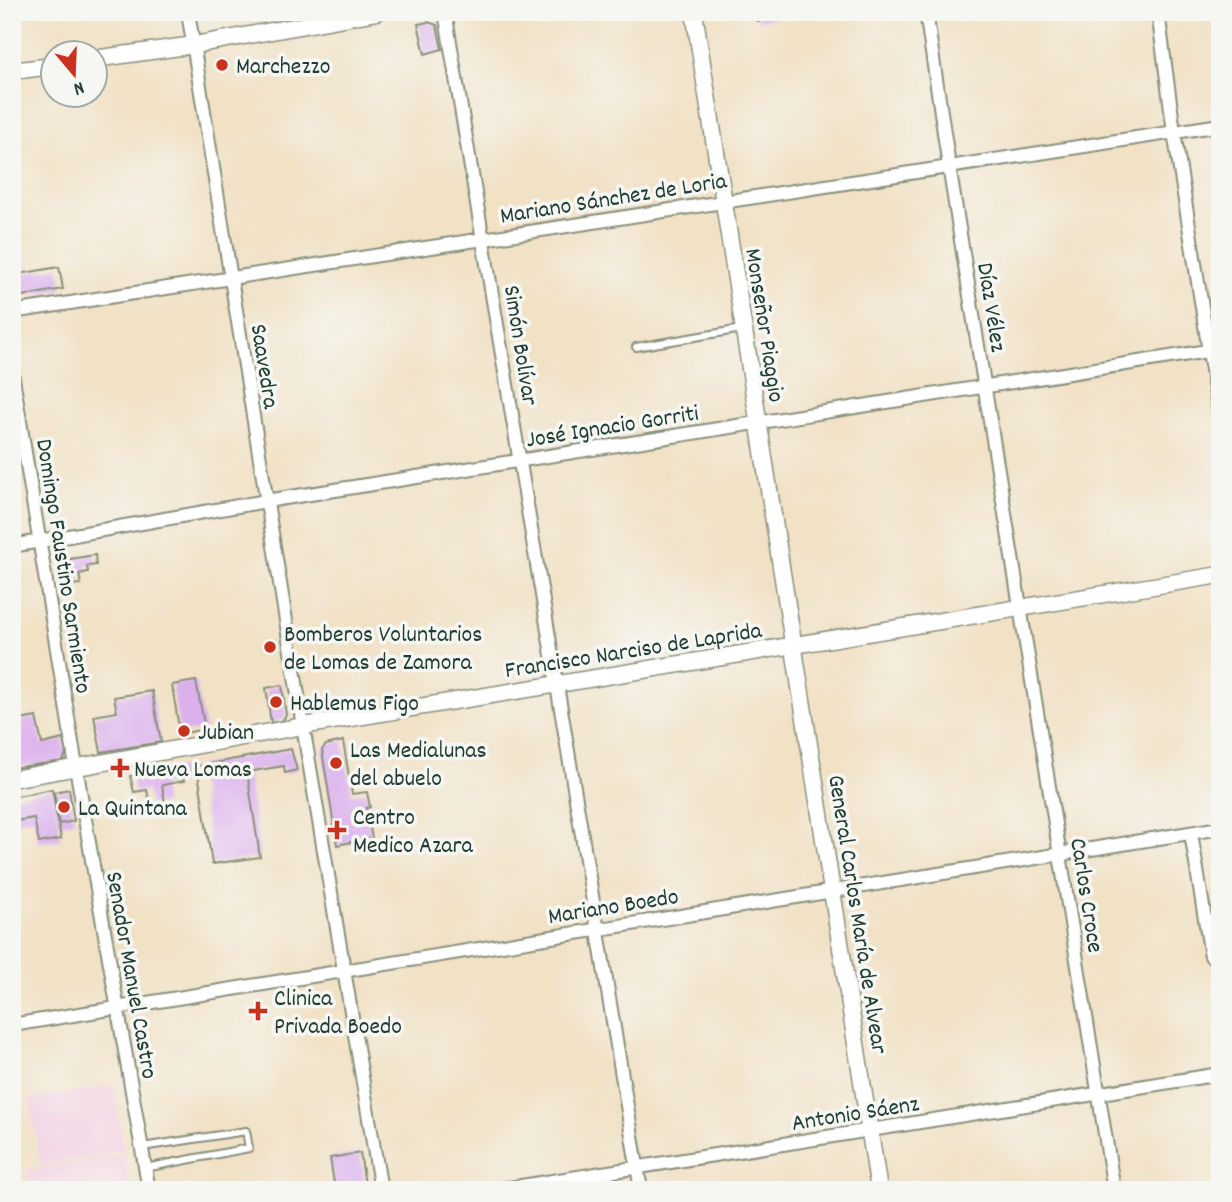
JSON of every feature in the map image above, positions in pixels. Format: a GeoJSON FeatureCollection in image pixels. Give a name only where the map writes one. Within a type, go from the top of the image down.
{"type":"FeatureCollection","features":[{"type":"Feature","properties":{"kind":"street","name":"Saavedra"},"geometry":{"type":"LineString","coordinates":[[188,12],[381,1190]]}},
{"type":"Feature","properties":{"kind":"street"},"geometry":{"type":"LineString","coordinates":[[108,58],[377,12]]}},
{"type":"Feature","properties":{"kind":"street","name":"Simón Bolívar"},"geometry":{"type":"LineString","coordinates":[[445,12],[641,1190]]}},
{"type":"Feature","properties":{"kind":"street","name":"Monseñor Piaggio"},"geometry":{"type":"LineString","coordinates":[[694,12],[793,646]]}},
{"type":"Feature","properties":{"kind":"street","name":"Díaz Vélez"},"geometry":{"type":"LineString","coordinates":[[926,12],[1021,608]]}},
{"type":"Feature","properties":{"kind":"street"},"geometry":{"type":"LineString","coordinates":[[1158,12],[1174,132],[1214,350],[1220,420]]}},
{"type":"Feature","properties":{"kind":"street"},"geometry":{"type":"LineString","coordinates":[[12,71],[38,68]]}},
{"type":"Feature","properties":{"kind":"street","name":"Mariano Sánchez de Loria"},"geometry":{"type":"LineString","coordinates":[[12,312],[1220,125]]}},
{"type":"Feature","properties":{"kind":"street","name":"José Ignacio Gorriti"},"geometry":{"type":"LineString","coordinates":[[12,546],[267,501],[1214,350]]}},
{"type":"Feature","properties":{"kind":"street","name":"Domingo Faustino Sarmiento"},"geometry":{"type":"LineString","coordinates":[[12,372],[76,767]]}},
{"type":"Feature","properties":{"kind":"street","name":"Francisco Narciso de Laprida"},"geometry":{"type":"LineString","coordinates":[[12,779],[303,726],[1220,575]]}},
{"type":"Feature","properties":{"kind":"street","name":"Carlos Croce"},"geometry":{"type":"LineString","coordinates":[[1021,608],[1114,1190]]}},
{"type":"Feature","properties":{"kind":"street","name":"General Carlos María de Alvear"},"geometry":{"type":"LineString","coordinates":[[793,646],[880,1190]]}},
{"type":"Feature","properties":{"kind":"street","name":"Senador Manuel Castro"},"geometry":{"type":"LineString","coordinates":[[76,767],[149,1190]]}},
{"type":"Feature","properties":{"kind":"street","name":"Mariano Boedo"},"geometry":{"type":"LineString","coordinates":[[12,1025],[1220,828]]}},
{"type":"Feature","properties":{"kind":"street"},"geometry":{"type":"LineString","coordinates":[[1191,833],[1211,956]]}},
{"type":"Feature","properties":{"kind":"street","name":"Antonio Sáenz"},"geometry":{"type":"LineString","coordinates":[[496,1190],[1220,1074]]}},
{"type":"Feature","properties":{"kind":"lane"},"geometry":{"type":"LineString","coordinates":[[636,347],[744,328]]}},
{"type":"Feature","properties":{"kind":"lane"},"geometry":{"type":"LineString","coordinates":[[141,1147],[246,1131],[249,1148],[145,1168]]}},
{"type":"Feature","properties":{"kind":"shaded area"},"geometry":{"type":"Polygon","coordinates":[[[114,1086],[124,1151],[41,1166],[29,1099],[114,1086]]]}},
{"type":"Feature","properties":{"kind":"shaded area"},"geometry":{"type":"Polygon","coordinates":[[[124,1155],[130,1190],[29,1190],[26,1170],[124,1155]]]}},
{"type":"Feature","properties":{"kind":"building"},"geometry":{"type":"Polygon","coordinates":[[[757,12],[773,12],[774,18],[758,21],[757,12]]]}},
{"type":"Feature","properties":{"kind":"building"},"geometry":{"type":"Polygon","coordinates":[[[428,22],[437,25],[442,49],[425,54],[418,24],[428,22]]]}},
{"type":"Feature","properties":{"kind":"building"},"geometry":{"type":"Polygon","coordinates":[[[59,267],[63,289],[17,297],[13,275],[59,267]]]}},
{"type":"Feature","properties":{"kind":"building"},"geometry":{"type":"Polygon","coordinates":[[[95,555],[96,565],[87,566],[88,572],[79,574],[81,584],[69,585],[66,564],[70,559],[95,555]]]}},
{"type":"Feature","properties":{"kind":"building"},"geometry":{"type":"Polygon","coordinates":[[[196,681],[205,729],[180,734],[172,685],[196,681]]]}},
{"type":"Feature","properties":{"kind":"building","name":"Hablemus Figo"},"geometry":{"type":"Polygon","coordinates":[[[282,685],[286,715],[282,721],[271,723],[266,688],[282,685]]]}},
{"type":"Feature","properties":{"kind":"building"},"geometry":{"type":"Polygon","coordinates":[[[152,691],[161,742],[101,752],[94,716],[117,712],[114,697],[152,691]]]}},
{"type":"Feature","properties":{"kind":"building"},"geometry":{"type":"Polygon","coordinates":[[[19,715],[20,720],[36,717],[42,744],[63,739],[66,754],[63,761],[12,768],[12,717],[19,715]]]}},
{"type":"Feature","properties":{"kind":"building"},"geometry":{"type":"Polygon","coordinates":[[[343,741],[352,794],[367,792],[370,807],[366,808],[372,838],[337,845],[322,750],[326,745],[343,741]]]}},
{"type":"Feature","properties":{"kind":"building"},"geometry":{"type":"Polygon","coordinates":[[[291,749],[297,770],[285,773],[284,766],[247,772],[260,857],[212,864],[197,766],[291,749]]]}},
{"type":"Feature","properties":{"kind":"building"},"geometry":{"type":"Polygon","coordinates":[[[181,767],[184,781],[162,785],[165,803],[150,805],[147,790],[134,792],[130,776],[181,767]]]}},
{"type":"Feature","properties":{"kind":"building"},"geometry":{"type":"Polygon","coordinates":[[[52,789],[61,839],[39,843],[34,818],[16,821],[16,817],[12,817],[12,797],[52,789]]]}},
{"type":"Feature","properties":{"kind":"building","name":"La Quintana"},"geometry":{"type":"Polygon","coordinates":[[[69,789],[74,821],[59,824],[54,792],[69,789]]]}},
{"type":"Feature","properties":{"kind":"building"},"geometry":{"type":"Polygon","coordinates":[[[12,1094],[18,1118],[12,1119],[12,1094]]]}},
{"type":"Feature","properties":{"kind":"building"},"geometry":{"type":"Polygon","coordinates":[[[360,1153],[366,1190],[335,1190],[330,1158],[360,1153]]]}},
{"type":"Feature","properties":{"kind":"place","name":"Marchezzo"},"geometry":{"type":"Point","coordinates":[222,65]}},
{"type":"Feature","properties":{"kind":"place","name":"Bomberos Voluntarios de Lomas de Zamora"},"geometry":{"type":"Point","coordinates":[270,647]}},
{"type":"Feature","properties":{"kind":"place","name":"Hablemus Figo"},"geometry":{"type":"Point","coordinates":[276,702]}},
{"type":"Feature","properties":{"kind":"place","name":"Jubian"},"geometry":{"type":"Point","coordinates":[184,731]}},
{"type":"Feature","properties":{"kind":"place","name":"Las Medialunas del abuelo"},"geometry":{"type":"Point","coordinates":[336,763]}},
{"type":"Feature","properties":{"kind":"place","name":"Nueva Lomas"},"geometry":{"type":"Point","coordinates":[120,768]}},
{"type":"Feature","properties":{"kind":"place","name":"La Quintana"},"geometry":{"type":"Point","coordinates":[64,807]}},
{"type":"Feature","properties":{"kind":"place","name":"Centro Medico Azara"},"geometry":{"type":"Point","coordinates":[337,830]}},
{"type":"Feature","properties":{"kind":"place","name":"Clinica Privada Boedo"},"geometry":{"type":"Point","coordinates":[258,1011]}}]}
